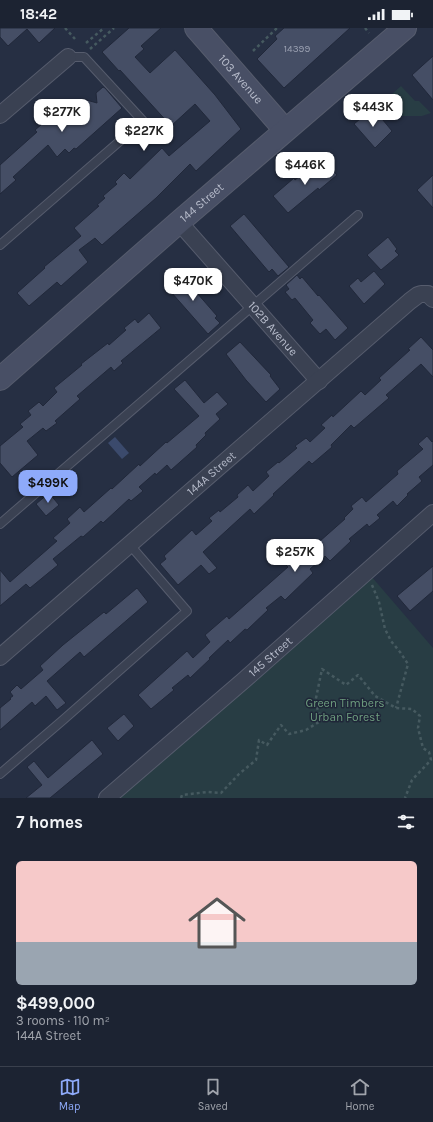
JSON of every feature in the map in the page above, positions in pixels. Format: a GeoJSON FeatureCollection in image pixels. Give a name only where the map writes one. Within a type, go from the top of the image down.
{"type":"FeatureCollection","features":[{"type":"Feature","properties":{"kind":"main road","name":"103 Avenue"},"geometry":{"type":"LineString","coordinates":[[196,28],[285,130]]}},
{"type":"Feature","properties":{"kind":"main road","name":"144 Street"},"geometry":{"type":"LineString","coordinates":[[0,379],[285,130],[405,28]]}},
{"type":"Feature","properties":{"kind":"street"},"geometry":{"type":"LineString","coordinates":[[0,115],[68,57]]}},
{"type":"Feature","properties":{"kind":"street","name":"102B Avenue"},"geometry":{"type":"LineString","coordinates":[[179,222],[319,381]]}},
{"type":"Feature","properties":{"kind":"street","name":"144A Street"},"geometry":{"type":"LineString","coordinates":[[0,657],[418,295],[429,296]]}},
{"type":"Feature","properties":{"kind":"street","name":"145 Street"},"geometry":{"type":"LineString","coordinates":[[107,798],[433,513]]}},
{"type":"Feature","properties":{"kind":"lane"},"geometry":{"type":"LineString","coordinates":[[0,245],[143,121],[84,58],[68,57]]}},
{"type":"Feature","properties":{"kind":"lane"},"geometry":{"type":"LineString","coordinates":[[0,524],[358,215]]}},
{"type":"Feature","properties":{"kind":"lane"},"geometry":{"type":"LineString","coordinates":[[0,774],[187,611],[130,545]]}},
{"type":"Feature","properties":{"kind":"path"},"geometry":{"type":"LineString","coordinates":[[65,28],[75,39]]}},
{"type":"Feature","properties":{"kind":"path"},"geometry":{"type":"LineString","coordinates":[[86,44],[104,28]]}},
{"type":"Feature","properties":{"kind":"path"},"geometry":{"type":"LineString","coordinates":[[90,49],[114,28]]}},
{"type":"Feature","properties":{"kind":"path"},"geometry":{"type":"LineString","coordinates":[[253,51],[277,28]]}},
{"type":"Feature","properties":{"kind":"path"},"geometry":{"type":"LineString","coordinates":[[365,28],[369,33]]}},
{"type":"Feature","properties":{"kind":"path"},"geometry":{"type":"LineString","coordinates":[[366,572],[379,602],[385,629],[391,641],[408,664],[396,708]]}},
{"type":"Feature","properties":{"kind":"path"},"geometry":{"type":"LineString","coordinates":[[181,798],[182,795],[207,792],[221,793],[239,774],[256,760],[259,740],[267,745],[281,725],[289,734],[306,730],[322,720],[315,703],[322,669],[346,685],[358,676],[375,696],[396,708],[412,709],[420,716],[418,728],[423,748],[429,752],[431,760],[412,780],[405,798]]}},
{"type":"Feature","properties":{"kind":"green space"},"geometry":{"type":"Polygon","coordinates":[[[401,86],[415,101],[419,101],[431,113],[422,116],[394,116],[383,102],[401,86]]]}},
{"type":"Feature","properties":{"kind":"green space","name":"Green Timbers Urban Forest"},"geometry":{"type":"Polygon","coordinates":[[[371,576],[433,648],[433,798],[104,798],[371,576]]]}},
{"type":"Feature","properties":{"kind":"water"},"geometry":{"type":"Polygon","coordinates":[[[115,437],[129,453],[122,459],[108,443],[115,437]]]}},
{"type":"Feature","properties":{"kind":"building"},"geometry":{"type":"Polygon","coordinates":[[[0,28],[55,28],[39,43],[27,29],[8,46],[0,37],[0,28]]]}},
{"type":"Feature","properties":{"kind":"building"},"geometry":{"type":"Polygon","coordinates":[[[129,28],[161,28],[141,46],[144,49],[135,57],[150,73],[175,50],[215,95],[241,129],[196,171],[190,164],[156,198],[102,245],[95,238],[79,250],[88,262],[61,286],[57,282],[29,306],[17,293],[45,268],[44,267],[81,236],[74,228],[99,206],[97,205],[105,198],[103,196],[117,184],[115,182],[124,173],[130,179],[162,148],[169,156],[210,121],[195,104],[171,126],[102,52],[129,28]]]}},
{"type":"Feature","properties":{"kind":"building"},"geometry":{"type":"Polygon","coordinates":[[[284,28],[350,28],[284,88],[257,59],[277,39],[275,36],[284,28]]]}},
{"type":"Feature","properties":{"kind":"building"},"geometry":{"type":"Polygon","coordinates":[[[433,56],[433,100],[412,75],[433,56]]]}},
{"type":"Feature","properties":{"kind":"building"},"geometry":{"type":"Polygon","coordinates":[[[103,87],[122,108],[76,149],[74,148],[69,153],[65,149],[57,157],[48,145],[13,177],[16,180],[0,194],[0,165],[37,132],[35,130],[49,118],[50,120],[65,106],[67,109],[83,99],[97,103],[96,93],[103,87]]]}},
{"type":"Feature","properties":{"kind":"building"},"geometry":{"type":"Polygon","coordinates":[[[373,108],[392,131],[375,148],[354,124],[373,108]]]}},
{"type":"Feature","properties":{"kind":"building"},"geometry":{"type":"Polygon","coordinates":[[[319,161],[322,164],[325,162],[337,175],[319,190],[318,188],[288,213],[273,196],[294,178],[295,180],[319,161]]]}},
{"type":"Feature","properties":{"kind":"building"},"geometry":{"type":"Polygon","coordinates":[[[433,175],[433,208],[417,190],[433,175]]]}},
{"type":"Feature","properties":{"kind":"building"},"geometry":{"type":"Polygon","coordinates":[[[244,214],[289,267],[278,276],[272,269],[269,272],[230,226],[244,214]]]}},
{"type":"Feature","properties":{"kind":"building"},"geometry":{"type":"Polygon","coordinates":[[[388,237],[397,249],[395,251],[399,255],[381,270],[367,255],[388,237]]]}},
{"type":"Feature","properties":{"kind":"building"},"geometry":{"type":"Polygon","coordinates":[[[178,271],[187,282],[190,280],[200,291],[197,293],[217,316],[215,318],[220,323],[208,334],[164,284],[178,271]]]}},
{"type":"Feature","properties":{"kind":"building"},"geometry":{"type":"Polygon","coordinates":[[[374,271],[385,284],[364,304],[349,286],[358,278],[361,282],[374,271]]]}},
{"type":"Feature","properties":{"kind":"building"},"geometry":{"type":"Polygon","coordinates":[[[297,275],[300,279],[302,277],[348,328],[335,340],[326,329],[320,334],[310,323],[313,320],[295,298],[292,300],[285,292],[289,289],[286,285],[297,275]]]}},
{"type":"Feature","properties":{"kind":"building"},"geometry":{"type":"Polygon","coordinates":[[[149,313],[161,328],[121,361],[123,363],[114,371],[111,367],[77,396],[80,399],[55,421],[57,423],[46,431],[43,428],[27,441],[38,455],[12,477],[0,463],[0,446],[23,427],[20,424],[31,415],[28,411],[39,402],[43,406],[57,392],[54,388],[82,365],[81,364],[108,343],[109,345],[126,330],[124,328],[135,319],[138,323],[149,313]]]}},
{"type":"Feature","properties":{"kind":"building"},"geometry":{"type":"Polygon","coordinates":[[[421,337],[433,350],[433,377],[421,364],[386,395],[389,398],[354,428],[351,425],[331,445],[332,447],[312,464],[309,461],[273,494],[274,495],[254,514],[250,509],[203,552],[217,568],[209,574],[201,565],[178,585],[160,564],[166,559],[164,556],[192,530],[196,535],[212,521],[209,518],[219,510],[220,512],[238,497],[237,495],[248,485],[253,491],[269,476],[266,472],[297,448],[295,446],[306,438],[310,442],[325,428],[321,425],[332,415],[333,417],[361,391],[365,395],[381,380],[379,378],[410,350],[408,349],[421,337]]]}},
{"type":"Feature","properties":{"kind":"building"},"geometry":{"type":"Polygon","coordinates":[[[240,342],[271,375],[270,376],[280,389],[266,402],[246,380],[226,354],[240,342]]]}},
{"type":"Feature","properties":{"kind":"building"},"geometry":{"type":"Polygon","coordinates":[[[185,380],[204,403],[217,392],[228,404],[216,414],[220,419],[205,433],[206,435],[196,445],[197,447],[171,470],[167,465],[156,475],[155,473],[139,487],[143,491],[131,501],[129,499],[103,523],[101,521],[83,537],[81,536],[53,559],[58,565],[30,588],[26,584],[0,606],[0,570],[10,582],[57,541],[53,538],[70,523],[67,519],[80,507],[84,512],[139,464],[140,466],[166,442],[167,443],[199,416],[174,389],[185,380]]]}},
{"type":"Feature","properties":{"kind":"building"},"geometry":{"type":"Polygon","coordinates":[[[427,436],[432,442],[433,441],[433,465],[419,477],[422,481],[407,494],[408,495],[397,506],[393,501],[377,515],[380,518],[369,527],[367,524],[349,539],[351,541],[330,561],[325,556],[310,569],[313,573],[285,600],[281,596],[266,608],[268,610],[247,630],[245,629],[230,643],[228,640],[190,678],[188,675],[172,688],[174,690],[151,709],[138,695],[187,651],[193,658],[210,642],[205,635],[227,616],[229,619],[288,567],[286,565],[308,546],[311,549],[345,519],[344,518],[353,509],[351,506],[362,497],[366,502],[398,474],[397,471],[423,449],[418,444],[427,436]]]}},
{"type":"Feature","properties":{"kind":"building"},"geometry":{"type":"Polygon","coordinates":[[[49,493],[59,505],[46,516],[36,504],[49,493]]]}},
{"type":"Feature","properties":{"kind":"building"},"geometry":{"type":"Polygon","coordinates":[[[433,566],[433,591],[410,611],[397,596],[433,566]]]}},
{"type":"Feature","properties":{"kind":"building"},"geometry":{"type":"Polygon","coordinates":[[[137,588],[148,602],[84,657],[80,652],[47,681],[66,703],[57,710],[46,696],[35,706],[32,702],[0,730],[0,708],[13,696],[10,692],[17,685],[21,689],[43,670],[40,666],[63,645],[104,612],[106,614],[137,588]]]}},
{"type":"Feature","properties":{"kind":"building"},"geometry":{"type":"Polygon","coordinates":[[[124,714],[134,726],[118,741],[107,728],[124,714]]]}},
{"type":"Feature","properties":{"kind":"building"},"geometry":{"type":"Polygon","coordinates":[[[92,740],[103,754],[50,798],[26,798],[42,785],[27,767],[34,761],[48,778],[92,740]]]}}]}
